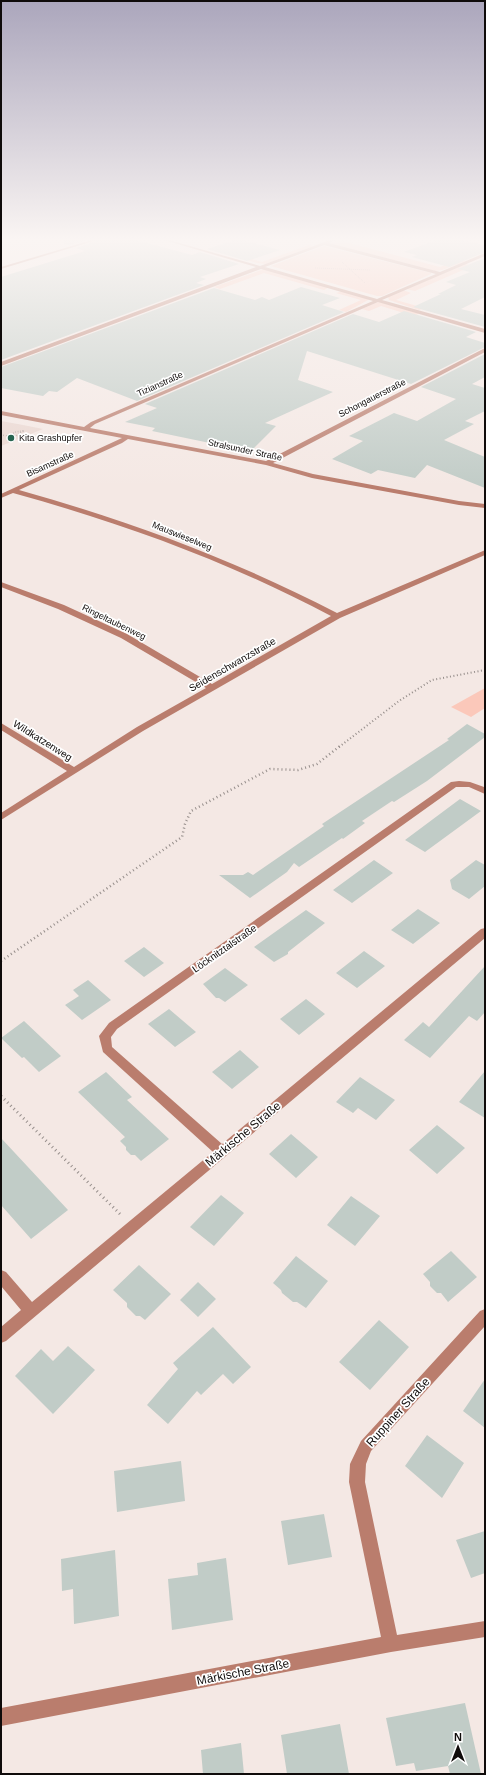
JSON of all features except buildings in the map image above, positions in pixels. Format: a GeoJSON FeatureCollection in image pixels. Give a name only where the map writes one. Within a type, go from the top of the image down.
{"type":"FeatureCollection","features":[{"type":"Feature","properties":{"kind":"street"},"geometry":{"type":"LineString","coordinates":[[1,364],[113,323]]}},
{"type":"Feature","properties":{"kind":"street","name":"Tizianstraße"},"geometry":{"type":"LineString","coordinates":[[86,428],[98,421],[323,323]]}},
{"type":"Feature","properties":{"kind":"street"},"geometry":{"type":"LineString","coordinates":[[458,323],[485,331]]}},
{"type":"Feature","properties":{"kind":"street","name":"Schongauerstraße"},"geometry":{"type":"LineString","coordinates":[[267,462],[485,350]]}},
{"type":"Feature","properties":{"kind":"street","name":"Stralsunder Straße"},"geometry":{"type":"LineString","coordinates":[[1,413],[267,462],[312,476],[459,503],[485,506]]}},
{"type":"Feature","properties":{"kind":"street","name":"Bisamstraße"},"geometry":{"type":"LineString","coordinates":[[1,496],[120,442],[127,437]]}},
{"type":"Feature","properties":{"kind":"street","name":"Mauswieselweg"},"geometry":{"type":"LineString","coordinates":[[14,490],[146,531],[275,584],[337,616]]}},
{"type":"Feature","properties":{"kind":"street","name":"Seidenschwanzstraße"},"geometry":{"type":"LineString","coordinates":[[1,817],[140,729],[337,616],[485,552]]}},
{"type":"Feature","properties":{"kind":"street","name":"Ringeltaubenweg"},"geometry":{"type":"LineString","coordinates":[[1,584],[61,607],[124,636],[212,688]]}},
{"type":"Feature","properties":{"kind":"street","name":"Wildkatzenweg"},"geometry":{"type":"LineString","coordinates":[[1,726],[74,772]]}},
{"type":"Feature","properties":{"kind":"street","name":"Löcknitztalstraße"},"geometry":{"type":"LineString","coordinates":[[222,1152],[107,1049],[104,1036],[113,1026],[454,784],[473,784],[485,791]]}},
{"type":"Feature","properties":{"kind":"street","name":"Märkische Straße"},"geometry":{"type":"LineString","coordinates":[[1,1336],[485,932]]}},
{"type":"Feature","properties":{"kind":"street"},"geometry":{"type":"LineString","coordinates":[[1,1276],[31,1311]]}},
{"type":"Feature","properties":{"kind":"street","name":"Ruppiner Straße"},"geometry":{"type":"LineString","coordinates":[[391,1644],[357,1482],[358,1464],[366,1446],[485,1316]]}},
{"type":"Feature","properties":{"kind":"street","name":"Märkische Straße"},"geometry":{"type":"LineString","coordinates":[[1,1717],[391,1644],[485,1629]]}},
{"type":"Feature","properties":{"kind":"path"},"geometry":{"type":"LineString","coordinates":[[1,435],[10,437],[16,437],[23,431],[11,433],[8,436],[10,437]]}},
{"type":"Feature","properties":{"kind":"path"},"geometry":{"type":"LineString","coordinates":[[1,961],[182,837],[184,824],[191,811],[270,769],[298,770],[317,764],[399,701],[432,680],[485,670]]}},
{"type":"Feature","properties":{"kind":"path"},"geometry":{"type":"LineString","coordinates":[[1,1096],[133,1226]]}},
{"type":"Feature","properties":{"kind":"shaded area","name":"Kita Grashüpfer"},"geometry":{"type":"Polygon","coordinates":[[[1,421],[23,425],[43,429],[1,446],[1,421]]]}},
{"type":"Feature","properties":{"kind":"shaded area"},"geometry":{"type":"Polygon","coordinates":[[[485,688],[485,708],[471,717],[451,707],[485,688]]]}},
{"type":"Feature","properties":{"kind":"place","name":"Kita Grashüpfer"},"geometry":{"type":"Point","coordinates":[11,438]}}]}
